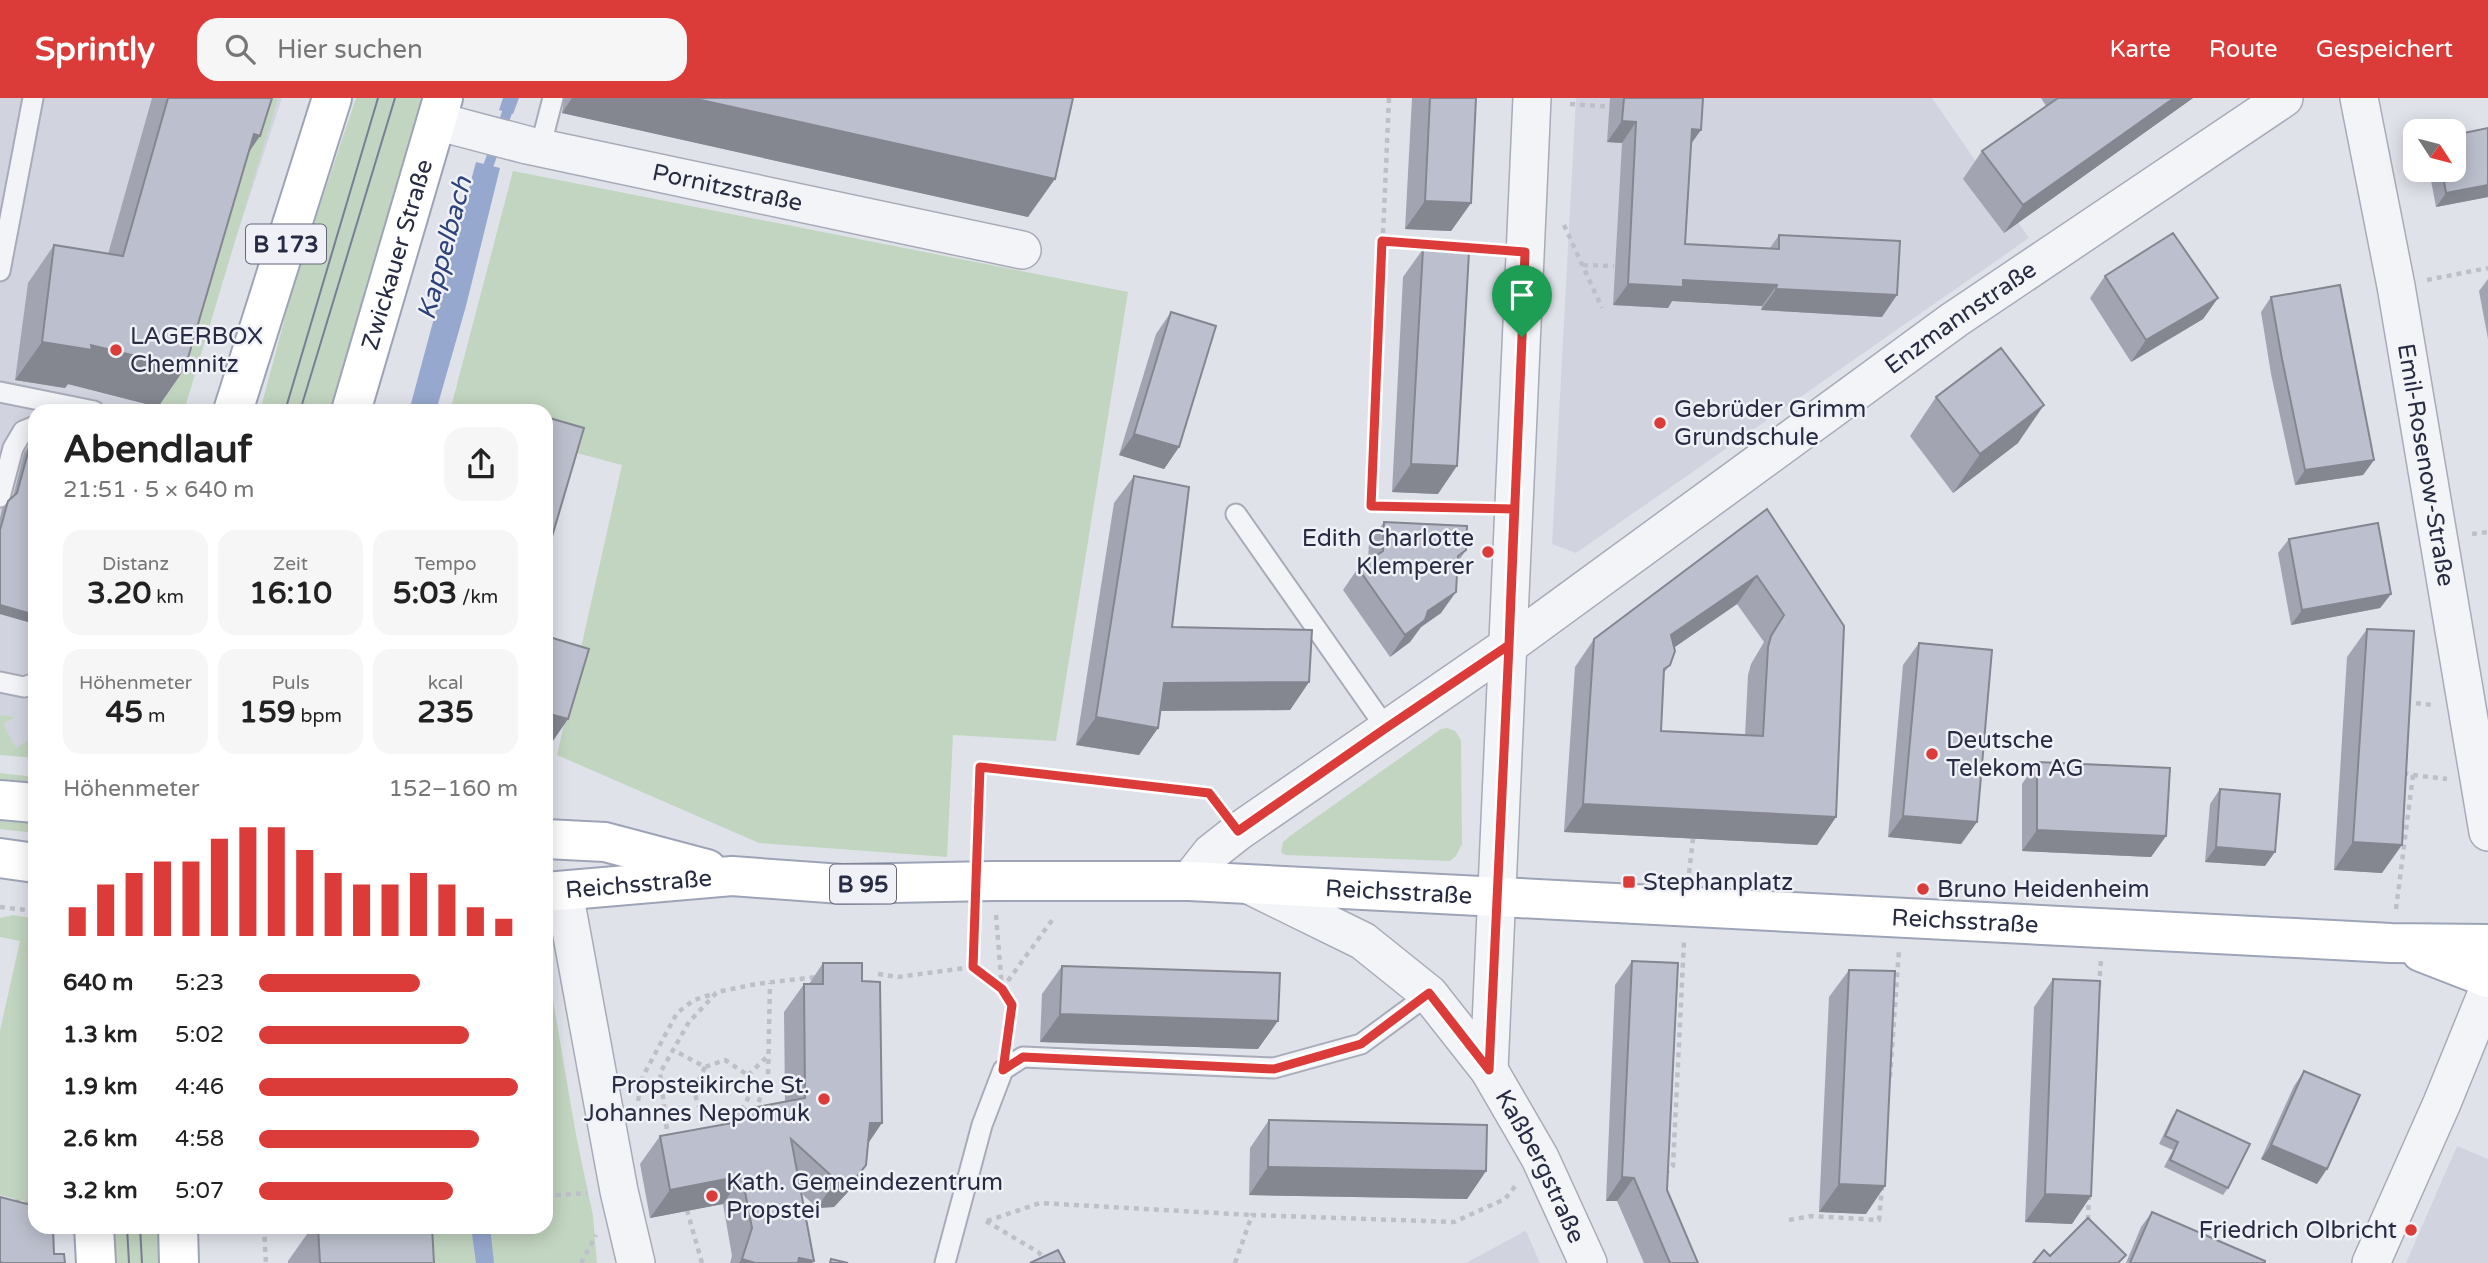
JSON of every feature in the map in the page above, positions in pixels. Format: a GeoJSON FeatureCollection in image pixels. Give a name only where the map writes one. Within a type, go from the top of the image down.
{"type":"FeatureCollection","features":[{"type":"Feature","properties":{"kind":"main road","name":"B 173"},"geometry":{"type":"LineString","coordinates":[[235,404],[332,98]]}},
{"type":"Feature","properties":{"kind":"main road","name":"Zwickauer Straße"},"geometry":{"type":"LineString","coordinates":[[353,404],[449,116]]}},
{"type":"Feature","properties":{"kind":"main road"},"geometry":{"type":"LineString","coordinates":[[0,800],[28,802]]}},
{"type":"Feature","properties":{"kind":"main road","name":"Reichsstraße"},"geometry":{"type":"LineString","coordinates":[[553,839],[605,842],[732,876]]}},
{"type":"Feature","properties":{"kind":"main road"},"geometry":{"type":"LineString","coordinates":[[0,858],[28,862]]}},
{"type":"Feature","properties":{"kind":"main road","name":"Reichsstraße"},"geometry":{"type":"LineString","coordinates":[[555,892],[732,876],[842,884],[1189,881],[2395,943],[2488,943]]}},
{"type":"Feature","properties":{"kind":"main road","name":"Reichsstraße"},"geometry":{"type":"LineString","coordinates":[[2395,943],[2488,978]]}},
{"type":"Feature","properties":{"kind":"main road"},"geometry":{"type":"LineString","coordinates":[[94,1234],[96,1263]]}},
{"type":"Feature","properties":{"kind":"main road"},"geometry":{"type":"LineString","coordinates":[[178,1234],[179,1263]]}},
{"type":"Feature","properties":{"kind":"street","name":"Kaßbergstraße"},"geometry":{"type":"LineString","coordinates":[[1489,1070],[1532,98]]}},
{"type":"Feature","properties":{"kind":"street","name":"Enzmannstraße"},"geometry":{"type":"LineString","coordinates":[[1509,645],[1954,320],[2284,98]]}},
{"type":"Feature","properties":{"kind":"street","name":"Emil-Rosenow-Straße"},"geometry":{"type":"LineString","coordinates":[[2359,98],[2396,286],[2488,832]]}},
{"type":"Feature","properties":{"kind":"street","name":"Pornitzstraße"},"geometry":{"type":"LineString","coordinates":[[449,116],[533,147],[1022,250]]}},
{"type":"Feature","properties":{"kind":"street"},"geometry":{"type":"LineString","coordinates":[[1189,881],[1211,853],[1238,831],[1509,645]]}},
{"type":"Feature","properties":{"kind":"street","name":"Kaßbergstraße"},"geometry":{"type":"LineString","coordinates":[[1247,884],[1363,941],[1429,993],[1489,1070],[1540,1158],[1588,1263]]}},
{"type":"Feature","properties":{"kind":"street"},"geometry":{"type":"LineString","coordinates":[[555,892],[636,1263]]}},
{"type":"Feature","properties":{"kind":"street"},"geometry":{"type":"LineString","coordinates":[[2371,1263],[2442,1103],[2488,990]]}},
{"type":"Feature","properties":{"kind":"lane"},"geometry":{"type":"LineString","coordinates":[[0,271],[33,98]]}},
{"type":"Feature","properties":{"kind":"lane"},"geometry":{"type":"LineString","coordinates":[[533,147],[553,98]]}},
{"type":"Feature","properties":{"kind":"lane"},"geometry":{"type":"LineString","coordinates":[[0,392],[59,404]]}},
{"type":"Feature","properties":{"kind":"lane"},"geometry":{"type":"LineString","coordinates":[[0,497],[13,448],[23,431],[28,429]]}},
{"type":"Feature","properties":{"kind":"lane"},"geometry":{"type":"LineString","coordinates":[[1236,514],[1386,728]]}},
{"type":"Feature","properties":{"kind":"lane"},"geometry":{"type":"LineString","coordinates":[[0,682],[28,686]]}},
{"type":"Feature","properties":{"kind":"lane"},"geometry":{"type":"LineString","coordinates":[[945,1263],[982,1125],[1003,1070],[1023,1057],[1274,1069],[1361,1044],[1429,993]]}},
{"type":"Feature","properties":{"kind":"path"},"geometry":{"type":"LineString","coordinates":[[1389,98],[1371,506],[1514,509]]}},
{"type":"Feature","properties":{"kind":"path"},"geometry":{"type":"LineString","coordinates":[[1570,104],[1617,107]]}},
{"type":"Feature","properties":{"kind":"path"},"geometry":{"type":"LineString","coordinates":[[1564,225],[1602,307]]}},
{"type":"Feature","properties":{"kind":"path"},"geometry":{"type":"LineString","coordinates":[[1382,241],[1525,252]]}},
{"type":"Feature","properties":{"kind":"path"},"geometry":{"type":"LineString","coordinates":[[1583,265],[1615,266]]}},
{"type":"Feature","properties":{"kind":"path"},"geometry":{"type":"LineString","coordinates":[[2396,286],[2488,268]]}},
{"type":"Feature","properties":{"kind":"path"},"geometry":{"type":"LineString","coordinates":[[973,967],[980,767],[1209,793],[1238,831]]}},
{"type":"Feature","properties":{"kind":"path"},"geometry":{"type":"LineString","coordinates":[[2395,943],[2413,775],[2400,773]]}},
{"type":"Feature","properties":{"kind":"path"},"geometry":{"type":"LineString","coordinates":[[1663,1176],[1673,1166],[1686,906],[1693,839]]}},
{"type":"Feature","properties":{"kind":"path"},"geometry":{"type":"LineString","coordinates":[[2395,841],[2406,843]]}},
{"type":"Feature","properties":{"kind":"path"},"geometry":{"type":"LineString","coordinates":[[0,907],[28,910]]}},
{"type":"Feature","properties":{"kind":"path"},"geometry":{"type":"LineString","coordinates":[[996,914],[1002,989]]}},
{"type":"Feature","properties":{"kind":"path"},"geometry":{"type":"LineString","coordinates":[[1002,989],[1056,915]]}},
{"type":"Feature","properties":{"kind":"path"},"geometry":{"type":"LineString","coordinates":[[1889,1082],[1901,918]]}},
{"type":"Feature","properties":{"kind":"path"},"geometry":{"type":"LineString","coordinates":[[2099,993],[2102,928]]}},
{"type":"Feature","properties":{"kind":"path"},"geometry":{"type":"LineString","coordinates":[[878,974],[898,976],[973,967],[1002,989],[1012,1005],[1003,1070]]}},
{"type":"Feature","properties":{"kind":"path"},"geometry":{"type":"LineString","coordinates":[[637,1110],[643,1076],[677,1013],[694,1000],[756,984],[825,977]]}},
{"type":"Feature","properties":{"kind":"path"},"geometry":{"type":"LineString","coordinates":[[726,1119],[729,1126],[757,1106],[768,1079],[770,983]]}},
{"type":"Feature","properties":{"kind":"path"},"geometry":{"type":"LineString","coordinates":[[670,1145],[660,1073],[689,1022],[717,992]]}},
{"type":"Feature","properties":{"kind":"path"},"geometry":{"type":"LineString","coordinates":[[1669,1023],[1679,1023]]}},
{"type":"Feature","properties":{"kind":"path"},"geometry":{"type":"LineString","coordinates":[[1883,1035],[1893,1035]]}},
{"type":"Feature","properties":{"kind":"path"},"geometry":{"type":"LineString","coordinates":[[679,1053],[705,1067]]}},
{"type":"Feature","properties":{"kind":"path"},"geometry":{"type":"LineString","coordinates":[[748,1075],[769,1055]]}},
{"type":"Feature","properties":{"kind":"path"},"geometry":{"type":"LineString","coordinates":[[725,1060],[748,1075],[748,1099],[741,1110],[726,1119],[712,1120],[702,1111],[695,1099],[695,1087],[705,1067],[725,1060]]}},
{"type":"Feature","properties":{"kind":"path"},"geometry":{"type":"LineString","coordinates":[[1666,1094],[1676,1094]]}},
{"type":"Feature","properties":{"kind":"path"},"geometry":{"type":"LineString","coordinates":[[1049,1263],[1038,1252],[987,1221],[1040,1203],[1252,1215],[1454,1222],[1505,1199],[1540,1158]]}},
{"type":"Feature","properties":{"kind":"path"},"geometry":{"type":"LineString","coordinates":[[1663,1166],[1673,1166]]}},
{"type":"Feature","properties":{"kind":"path"},"geometry":{"type":"LineString","coordinates":[[1789,1220],[1811,1216],[1879,1220],[1882,1178]]}},
{"type":"Feature","properties":{"kind":"path"},"geometry":{"type":"LineString","coordinates":[[2081,1188],[2090,1188],[2088,1220]]}},
{"type":"Feature","properties":{"kind":"path"},"geometry":{"type":"LineString","coordinates":[[12,1200],[28,1203]]}},
{"type":"Feature","properties":{"kind":"path"},"geometry":{"type":"LineString","coordinates":[[687,1210],[702,1263]]}},
{"type":"Feature","properties":{"kind":"path"},"geometry":{"type":"LineString","coordinates":[[1235,1263],[1252,1215]]}},
{"type":"Feature","properties":{"kind":"path"},"geometry":{"type":"LineString","coordinates":[[264,1234],[266,1263]]}},
{"type":"Feature","properties":{"kind":"shaded area"},"geometry":{"type":"Polygon","coordinates":[[[0,98],[282,98],[181,404],[28,404],[28,747],[16,753],[0,751],[0,98]]]}},
{"type":"Feature","properties":{"kind":"shaded area","name":"Gebrüder Grimm Grundschule"},"geometry":{"type":"Polygon","coordinates":[[[1576,98],[1932,98],[2029,238],[1576,553],[1552,544],[1576,98]]]}},
{"type":"Feature","properties":{"kind":"shaded area"},"geometry":{"type":"Polygon","coordinates":[[[2457,1146],[2488,1159],[2488,1263],[2406,1263],[2457,1146]]]}},
{"type":"Feature","properties":{"kind":"shaded area"},"geometry":{"type":"Polygon","coordinates":[[[1525,1231],[1540,1263],[1466,1263],[1525,1231]]]}},
{"type":"Feature","properties":{"kind":"green space"},"geometry":{"type":"Polygon","coordinates":[[[249,98],[278,98],[186,404],[159,404],[249,98]]]}},
{"type":"Feature","properties":{"kind":"green space"},"geometry":{"type":"Polygon","coordinates":[[[356,98],[426,98],[336,404],[262,404],[295,280],[356,98]]]}},
{"type":"Feature","properties":{"kind":"green space"},"geometry":{"type":"Polygon","coordinates":[[[513,171],[1128,292],[1056,741],[953,735],[947,857],[759,843],[557,755],[622,465],[553,447],[553,404],[452,404],[513,171]]]}},
{"type":"Feature","properties":{"kind":"green space"},"geometry":{"type":"Polygon","coordinates":[[[0,715],[15,717],[3,724],[16,748],[28,740],[28,757],[0,755],[0,715]]]}},
{"type":"Feature","properties":{"kind":"green space"},"geometry":{"type":"Polygon","coordinates":[[[1441,729],[1455,731],[1461,740],[1462,844],[1450,861],[1285,855],[1281,852],[1283,842],[1290,836],[1441,729]]]}},
{"type":"Feature","properties":{"kind":"green space"},"geometry":{"type":"Polygon","coordinates":[[[0,773],[28,776],[28,787],[0,784],[0,773]]]}},
{"type":"Feature","properties":{"kind":"green space"},"geometry":{"type":"Polygon","coordinates":[[[0,817],[28,820],[28,832],[0,829],[0,817]]]}},
{"type":"Feature","properties":{"kind":"green space"},"geometry":{"type":"Polygon","coordinates":[[[13,915],[28,918],[28,1202],[0,1195],[0,1031],[20,941],[0,937],[0,918],[13,915]]]}},
{"type":"Feature","properties":{"kind":"green space"},"geometry":{"type":"Polygon","coordinates":[[[553,1000],[593,1216],[597,1263],[422,1263],[422,1234],[553,1234],[553,1000]]]}},
{"type":"Feature","properties":{"kind":"green space"},"geometry":{"type":"Polygon","coordinates":[[[115,1234],[160,1234],[160,1263],[116,1263],[115,1234]]]}},
{"type":"Feature","properties":{"kind":"water"},"geometry":{"type":"Polygon","coordinates":[[[503,98],[519,98],[513,114],[499,110],[503,98]]]}},
{"type":"Feature","properties":{"kind":"water"},"geometry":{"type":"Polygon","coordinates":[[[476,162],[500,168],[466,306],[438,404],[411,404],[476,162]]]}},
{"type":"Feature","properties":{"kind":"water"},"geometry":{"type":"Polygon","coordinates":[[[472,1234],[491,1234],[494,1263],[476,1263],[472,1234]]]}},
{"type":"Feature","properties":{"kind":"building"},"geometry":{"type":"Polygon","coordinates":[[[168,98],[272,98],[260,136],[254,134],[185,368],[91,345],[92,350],[42,342],[54,245],[123,256],[168,98]]]}},
{"type":"Feature","properties":{"kind":"building"},"geometry":{"type":"Polygon","coordinates":[[[692,98],[1073,98],[1055,179],[692,98]]]}},
{"type":"Feature","properties":{"kind":"building"},"geometry":{"type":"Polygon","coordinates":[[[1430,98],[1476,98],[1471,203],[1425,201],[1430,98]]]}},
{"type":"Feature","properties":{"kind":"building"},"geometry":{"type":"Polygon","coordinates":[[[1624,98],[1703,98],[1701,130],[1692,129],[1685,244],[1779,249],[1779,235],[1900,241],[1897,295],[1776,289],[1777,285],[1683,280],[1683,287],[1628,284],[1636,122],[1622,121],[1624,98]]]}},
{"type":"Feature","properties":{"kind":"building"},"geometry":{"type":"Polygon","coordinates":[[[2058,98],[2174,98],[2023,205],[1982,151],[2058,98]]]}},
{"type":"Feature","properties":{"kind":"building"},"geometry":{"type":"Polygon","coordinates":[[[2488,128],[2488,185],[2446,193],[2444,182],[2466,182],[2466,133],[2488,128]]]}},
{"type":"Feature","properties":{"kind":"building"},"geometry":{"type":"Polygon","coordinates":[[[2173,233],[2218,298],[2146,340],[2105,276],[2173,233]]]}},
{"type":"Feature","properties":{"kind":"building"},"geometry":{"type":"Polygon","coordinates":[[[1423,249],[1469,252],[1457,466],[1411,464],[1423,249]]]}},
{"type":"Feature","properties":{"kind":"building"},"geometry":{"type":"Polygon","coordinates":[[[2340,285],[2374,460],[2305,470],[2271,297],[2340,285]]]}},
{"type":"Feature","properties":{"kind":"building"},"geometry":{"type":"Polygon","coordinates":[[[1171,312],[1216,326],[1179,447],[1134,434],[1171,312]]]}},
{"type":"Feature","properties":{"kind":"building"},"geometry":{"type":"Polygon","coordinates":[[[2001,348],[2044,405],[1980,454],[1936,397],[2001,348]]]}},
{"type":"Feature","properties":{"kind":"building"},"geometry":{"type":"Polygon","coordinates":[[[553,419],[584,428],[553,533],[553,419]]]}},
{"type":"Feature","properties":{"kind":"building"},"geometry":{"type":"Polygon","coordinates":[[[28,452],[28,613],[0,605],[0,530],[8,501],[17,493],[28,452]]]}},
{"type":"Feature","properties":{"kind":"building"},"geometry":{"type":"Polygon","coordinates":[[[1134,476],[1189,487],[1172,627],[1312,630],[1309,682],[1164,683],[1158,728],[1096,717],[1134,476]]]}},
{"type":"Feature","properties":{"kind":"building"},"geometry":{"type":"Polygon","coordinates":[[[1767,509],[1844,626],[1836,817],[1583,804],[1594,639],[1767,509]],[[1757,576],[1671,635],[1675,651],[1670,665],[1664,669],[1661,731],[1763,736],[1768,647],[1771,636],[1784,615],[1757,576]]]}},
{"type":"Feature","properties":{"kind":"building"},"geometry":{"type":"Polygon","coordinates":[[[1384,522],[1467,526],[1466,550],[1458,556],[1456,592],[1428,611],[1425,620],[1405,635],[1358,568],[1383,551],[1384,522]]]}},
{"type":"Feature","properties":{"kind":"building"},"geometry":{"type":"Polygon","coordinates":[[[2378,523],[2391,594],[2302,610],[2289,539],[2378,523]]]}},
{"type":"Feature","properties":{"kind":"building"},"geometry":{"type":"Polygon","coordinates":[[[2367,629],[2414,631],[2402,845],[2353,842],[2367,629]]]}},
{"type":"Feature","properties":{"kind":"building"},"geometry":{"type":"Polygon","coordinates":[[[553,638],[589,649],[568,719],[553,715],[553,638]]]}},
{"type":"Feature","properties":{"kind":"building","name":"Deutsche Telekom AG"},"geometry":{"type":"Polygon","coordinates":[[[1919,643],[1992,650],[1977,822],[1903,816],[1919,643]]]}},
{"type":"Feature","properties":{"kind":"building"},"geometry":{"type":"Polygon","coordinates":[[[2037,762],[2170,768],[2166,836],[2037,830],[2037,762]]]}},
{"type":"Feature","properties":{"kind":"building"},"geometry":{"type":"Polygon","coordinates":[[[2220,789],[2280,794],[2275,852],[2216,847],[2220,789]]]}},
{"type":"Feature","properties":{"kind":"building"},"geometry":{"type":"Polygon","coordinates":[[[1632,961],[1678,963],[1667,1190],[1698,1263],[1670,1263],[1634,1178],[1622,1177],[1632,961]]]}},
{"type":"Feature","properties":{"kind":"building"},"geometry":{"type":"Polygon","coordinates":[[[823,963],[862,963],[862,981],[880,982],[882,1123],[870,1123],[866,1165],[854,1180],[836,1180],[791,1139],[814,1261],[799,1258],[798,1263],[755,1263],[742,1259],[752,1228],[742,1176],[670,1190],[660,1136],[732,1123],[730,1112],[805,1098],[804,984],[823,984],[823,963]]]}},
{"type":"Feature","properties":{"kind":"building"},"geometry":{"type":"Polygon","coordinates":[[[1062,966],[1280,973],[1278,1021],[1060,1014],[1062,966]]]}},
{"type":"Feature","properties":{"kind":"building"},"geometry":{"type":"Polygon","coordinates":[[[1849,970],[1895,971],[1885,1186],[1839,1184],[1849,970]]]}},
{"type":"Feature","properties":{"kind":"building"},"geometry":{"type":"Polygon","coordinates":[[[2053,979],[2100,981],[2091,1196],[2045,1194],[2053,979]]]}},
{"type":"Feature","properties":{"kind":"building"},"geometry":{"type":"Polygon","coordinates":[[[2304,1071],[2360,1095],[2327,1169],[2271,1145],[2304,1071]]]}},
{"type":"Feature","properties":{"kind":"building"},"geometry":{"type":"Polygon","coordinates":[[[2177,1110],[2250,1144],[2228,1188],[2170,1160],[2178,1142],[2165,1136],[2177,1110]]]}},
{"type":"Feature","properties":{"kind":"building"},"geometry":{"type":"Polygon","coordinates":[[[1269,1120],[1487,1125],[1486,1171],[1268,1167],[1269,1120]]]}},
{"type":"Feature","properties":{"kind":"building"},"geometry":{"type":"Polygon","coordinates":[[[0,1197],[28,1204],[28,1234],[53,1234],[54,1254],[64,1254],[65,1263],[3,1263],[0,1262],[0,1197]]]}},
{"type":"Feature","properties":{"kind":"building"},"geometry":{"type":"Polygon","coordinates":[[[2152,1212],[2265,1261],[2265,1263],[2130,1263],[2152,1212]]]}},
{"type":"Feature","properties":{"kind":"building"},"geometry":{"type":"Polygon","coordinates":[[[2088,1218],[2126,1255],[2118,1263],[2033,1263],[2044,1250],[2050,1256],[2088,1218]]]}},
{"type":"Feature","properties":{"kind":"building"},"geometry":{"type":"Polygon","coordinates":[[[318,1234],[432,1234],[434,1263],[320,1263],[318,1234]]]}},
{"type":"Feature","properties":{"kind":"building"},"geometry":{"type":"Polygon","coordinates":[[[1058,1250],[1065,1263],[1030,1263],[1058,1250]]]}},
{"type":"Feature","properties":{"kind":"building"},"geometry":{"type":"Polygon","coordinates":[[[831,1259],[848,1263],[830,1263],[831,1259]]]}},
{"type":"Feature","properties":{"kind":"waterway","name":"Kappelbach"},"geometry":{"type":"LineString","coordinates":[[501,130],[512,98]]}},
{"type":"Feature","properties":{"kind":"waterway","name":"Kappelbach"},"geometry":{"type":"LineString","coordinates":[[484,177],[496,145]]}},
{"type":"Feature","properties":{"kind":"tram line"},"geometry":{"type":"LineString","coordinates":[[287,404],[378,98]]}},
{"type":"Feature","properties":{"kind":"tram line"},"geometry":{"type":"LineString","coordinates":[[302,404],[395,98]]}},
{"type":"Feature","properties":{"kind":"tram line"},"geometry":{"type":"LineString","coordinates":[[127,1234],[129,1263]]}},
{"type":"Feature","properties":{"kind":"tram line"},"geometry":{"type":"LineString","coordinates":[[140,1234],[142,1263]]}},
{"type":"Feature","properties":{"kind":"place","name":"LAGERBOX Chemnitz"},"geometry":{"type":"Point","coordinates":[116,350]}},
{"type":"Feature","properties":{"kind":"place","name":"Gebrüder Grimm Grundschule"},"geometry":{"type":"Point","coordinates":[1660,423]}},
{"type":"Feature","properties":{"kind":"place","name":"Edith Charlotte Klemperer"},"geometry":{"type":"Point","coordinates":[1488,552]}},
{"type":"Feature","properties":{"kind":"place","name":"Deutsche Telekom AG"},"geometry":{"type":"Point","coordinates":[1932,754]}},
{"type":"Feature","properties":{"kind":"place","name":"Stephanplatz"},"geometry":{"type":"Point","coordinates":[1629,882]}},
{"type":"Feature","properties":{"kind":"place","name":"Bruno Heidenheim"},"geometry":{"type":"Point","coordinates":[1923,889]}},
{"type":"Feature","properties":{"kind":"place","name":"Propsteikirche St. Johannes Nepomuk"},"geometry":{"type":"Point","coordinates":[824,1099]}},
{"type":"Feature","properties":{"kind":"place","name":"Kath. Gemeindezentrum Propstei"},"geometry":{"type":"Point","coordinates":[712,1196]}},
{"type":"Feature","properties":{"kind":"place","name":"Friedrich Olbricht"},"geometry":{"type":"Point","coordinates":[2411,1230]}},
{"type":"Feature","properties":{"kind":"route"},"geometry":{"type":"LineString","coordinates":[[1522,337],[1514,509],[1509,645],[1238,831],[1209,793],[980,767],[973,967],[1002,989],[1012,1005],[1003,1070],[1023,1057],[1274,1069],[1361,1044],[1429,993],[1489,1070],[1511,603],[1514,509],[1371,506],[1382,241],[1525,252],[1522,337]]}}]}
